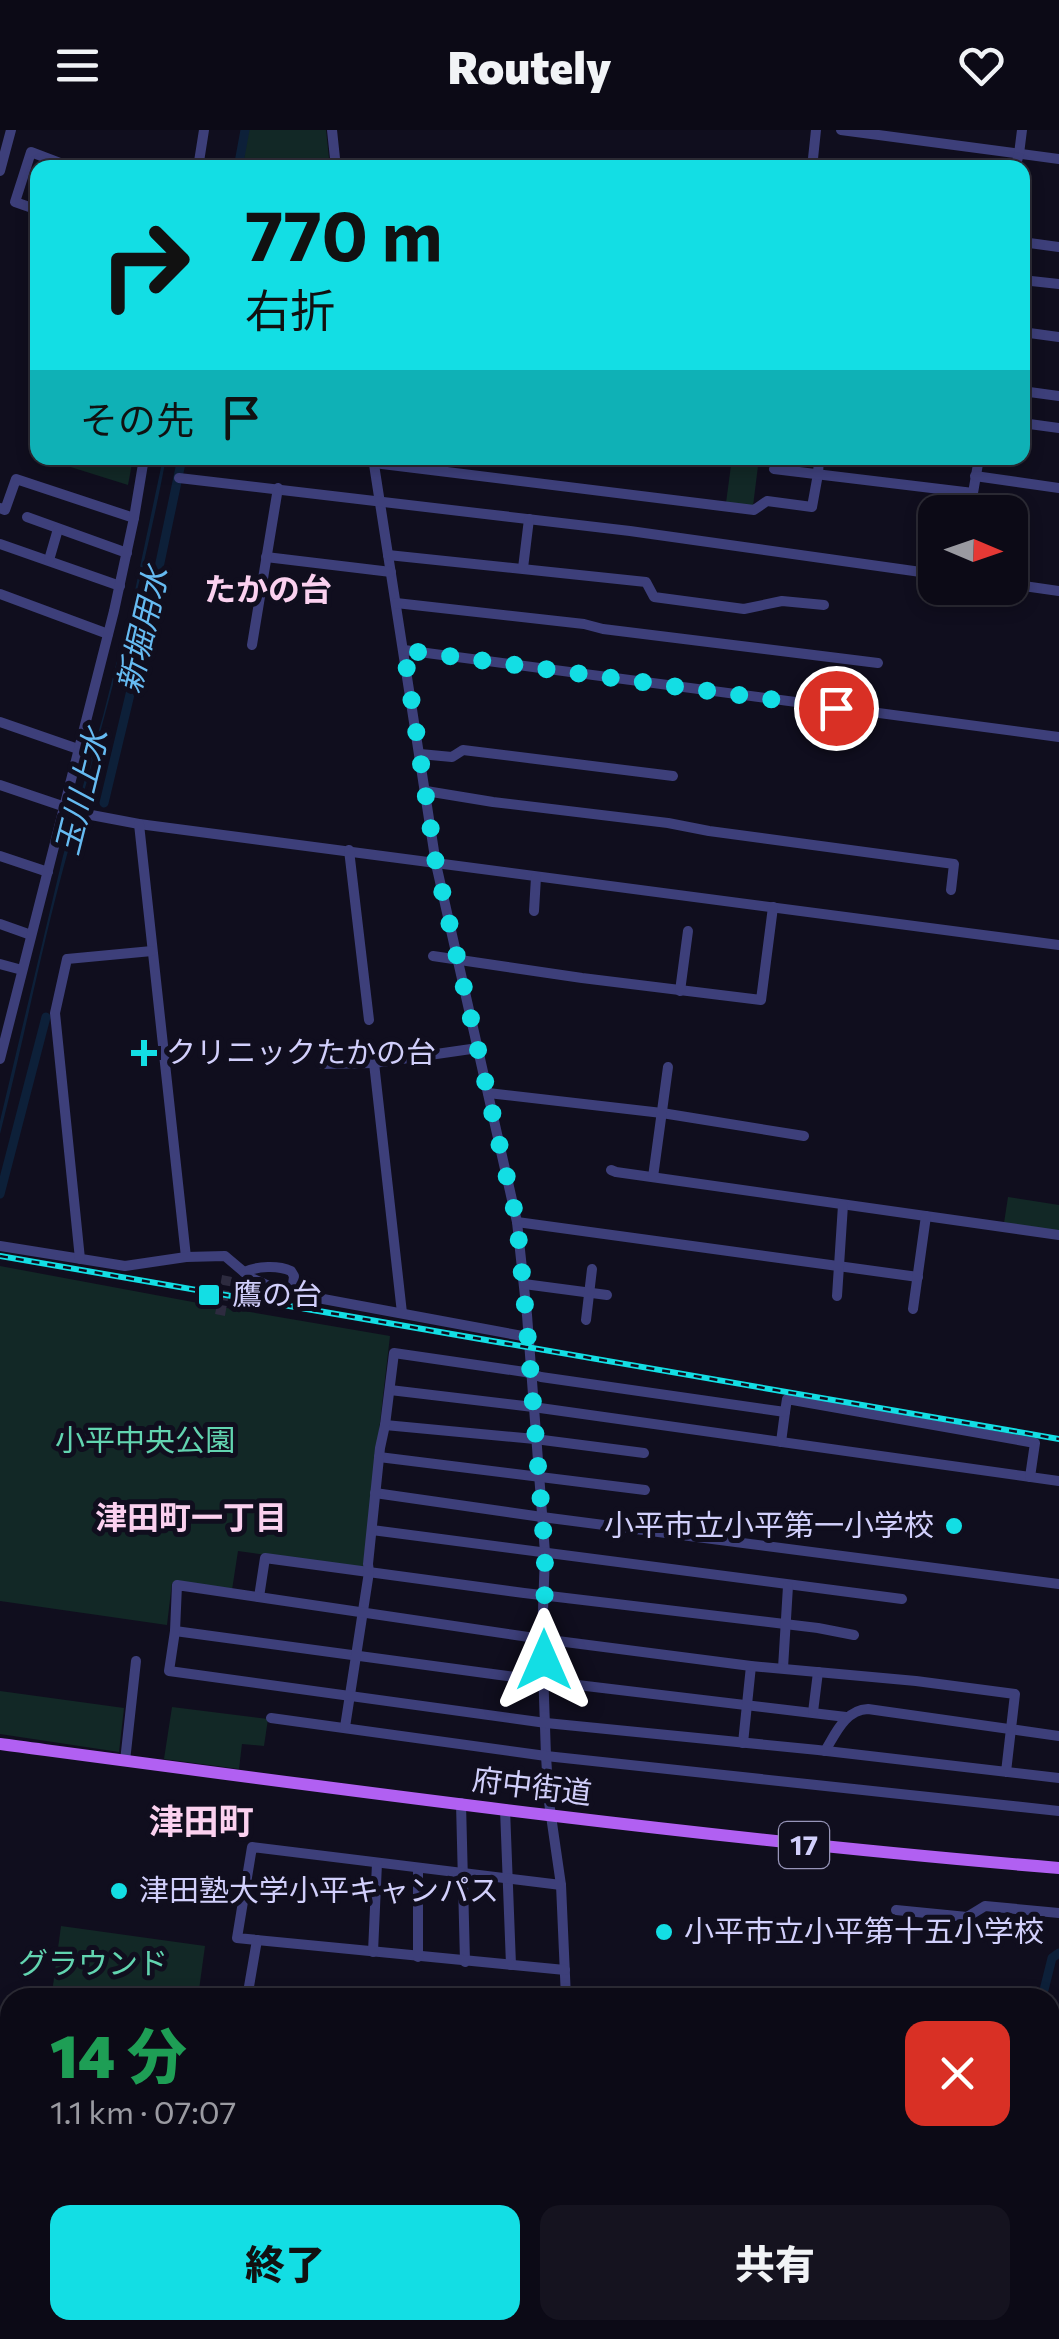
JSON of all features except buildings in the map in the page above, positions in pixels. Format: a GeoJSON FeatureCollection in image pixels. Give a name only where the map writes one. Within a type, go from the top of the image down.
{"type":"FeatureCollection","features":[{"type":"Feature","properties":{"kind":"main road","name":"府中街道"},"geometry":{"type":"LineString","coordinates":[[0,1744],[827,1848],[1059,1868]]}},
{"type":"Feature","properties":{"kind":"street"},"geometry":{"type":"LineString","coordinates":[[0,171],[11,130]]}},
{"type":"Feature","properties":{"kind":"street"},"geometry":{"type":"LineString","coordinates":[[199,160],[204,130]]}},
{"type":"Feature","properties":{"kind":"street"},"geometry":{"type":"LineString","coordinates":[[332,130],[335,160]]}},
{"type":"Feature","properties":{"kind":"street"},"geometry":{"type":"LineString","coordinates":[[813,160],[816,130]]}},
{"type":"Feature","properties":{"kind":"street"},"geometry":{"type":"LineString","coordinates":[[841,130],[1059,159]]}},
{"type":"Feature","properties":{"kind":"street"},"geometry":{"type":"LineString","coordinates":[[1018,160],[1022,130]]}},
{"type":"Feature","properties":{"kind":"street"},"geometry":{"type":"LineString","coordinates":[[30,207],[15,202],[31,152],[52,160]]}},
{"type":"Feature","properties":{"kind":"street"},"geometry":{"type":"LineString","coordinates":[[1030,243],[1059,247]]}},
{"type":"Feature","properties":{"kind":"street"},"geometry":{"type":"LineString","coordinates":[[1030,281],[1059,284]]}},
{"type":"Feature","properties":{"kind":"street"},"geometry":{"type":"LineString","coordinates":[[1030,333],[1059,337]]}},
{"type":"Feature","properties":{"kind":"street"},"geometry":{"type":"LineString","coordinates":[[1030,392],[1059,396]]}},
{"type":"Feature","properties":{"kind":"street"},"geometry":{"type":"LineString","coordinates":[[1030,424],[1059,428]]}},
{"type":"Feature","properties":{"kind":"street"},"geometry":{"type":"LineString","coordinates":[[0,1059],[3,1032],[120,586],[143,465]]}},
{"type":"Feature","properties":{"kind":"street"},"geometry":{"type":"LineString","coordinates":[[374,465],[436,864],[517,1222],[545,1553],[542,1639],[546,1756],[561,1885],[565,1988]]}},
{"type":"Feature","properties":{"kind":"street"},"geometry":{"type":"LineString","coordinates":[[411,465],[754,510],[767,501],[812,507],[818,465]]}},
{"type":"Feature","properties":{"kind":"street"},"geometry":{"type":"LineString","coordinates":[[774,469],[972,493],[977,465]]}},
{"type":"Feature","properties":{"kind":"street"},"geometry":{"type":"LineString","coordinates":[[975,476],[1059,488]]}},
{"type":"Feature","properties":{"kind":"street"},"geometry":{"type":"LineString","coordinates":[[0,508],[4,510],[16,478],[134,518]]}},
{"type":"Feature","properties":{"kind":"street"},"geometry":{"type":"LineString","coordinates":[[179,478],[529,518],[918,571]]}},
{"type":"Feature","properties":{"kind":"street"},"geometry":{"type":"LineString","coordinates":[[252,645],[278,488]]}},
{"type":"Feature","properties":{"kind":"street"},"geometry":{"type":"LineString","coordinates":[[27,517],[127,553]]}},
{"type":"Feature","properties":{"kind":"street"},"geometry":{"type":"LineString","coordinates":[[523,568],[529,518]]}},
{"type":"Feature","properties":{"kind":"street"},"geometry":{"type":"LineString","coordinates":[[48,560],[58,528]]}},
{"type":"Feature","properties":{"kind":"street"},"geometry":{"type":"LineString","coordinates":[[0,544],[120,586]]}},
{"type":"Feature","properties":{"kind":"street"},"geometry":{"type":"LineString","coordinates":[[388,554],[646,582],[654,597],[744,609],[782,602],[824,606]]}},
{"type":"Feature","properties":{"kind":"street"},"geometry":{"type":"LineString","coordinates":[[266,557],[391,572]]}},
{"type":"Feature","properties":{"kind":"street"},"geometry":{"type":"LineString","coordinates":[[1028,587],[1059,591]]}},
{"type":"Feature","properties":{"kind":"street"},"geometry":{"type":"LineString","coordinates":[[0,594],[108,634]]}},
{"type":"Feature","properties":{"kind":"street"},"geometry":{"type":"LineString","coordinates":[[396,603],[878,663]]}},
{"type":"Feature","properties":{"kind":"street"},"geometry":{"type":"LineString","coordinates":[[404,650],[1059,737]]}},
{"type":"Feature","properties":{"kind":"street"},"geometry":{"type":"LineString","coordinates":[[0,722],[78,749]]}},
{"type":"Feature","properties":{"kind":"street"},"geometry":{"type":"LineString","coordinates":[[420,754],[452,757],[464,750],[642,769],[673,776]]}},
{"type":"Feature","properties":{"kind":"street"},"geometry":{"type":"LineString","coordinates":[[0,785],[64,808],[138,824],[1059,946]]}},
{"type":"Feature","properties":{"kind":"street"},"geometry":{"type":"LineString","coordinates":[[426,791],[954,864],[951,890]]}},
{"type":"Feature","properties":{"kind":"street"},"geometry":{"type":"LineString","coordinates":[[138,824],[186,1257]]}},
{"type":"Feature","properties":{"kind":"street"},"geometry":{"type":"LineString","coordinates":[[349,850],[368,1020]]}},
{"type":"Feature","properties":{"kind":"street"},"geometry":{"type":"LineString","coordinates":[[0,856],[48,872]]}},
{"type":"Feature","properties":{"kind":"street"},"geometry":{"type":"LineString","coordinates":[[534,911],[536,877]]}},
{"type":"Feature","properties":{"kind":"street"},"geometry":{"type":"LineString","coordinates":[[433,956],[760,1000],[773,907]]}},
{"type":"Feature","properties":{"kind":"street"},"geometry":{"type":"LineString","coordinates":[[0,924],[31,935]]}},
{"type":"Feature","properties":{"kind":"street"},"geometry":{"type":"LineString","coordinates":[[680,991],[688,932]]}},
{"type":"Feature","properties":{"kind":"street"},"geometry":{"type":"LineString","coordinates":[[80,1258],[55,1013],[63,977],[68,960],[152,951]]}},
{"type":"Feature","properties":{"kind":"street"},"geometry":{"type":"LineString","coordinates":[[0,964],[22,970]]}},
{"type":"Feature","properties":{"kind":"street"},"geometry":{"type":"LineString","coordinates":[[322,1064],[419,1058],[478,1048]]}},
{"type":"Feature","properties":{"kind":"street"},"geometry":{"type":"LineString","coordinates":[[374,1062],[402,1313]]}},
{"type":"Feature","properties":{"kind":"street"},"geometry":{"type":"LineString","coordinates":[[654,1178],[668,1067]]}},
{"type":"Feature","properties":{"kind":"street"},"geometry":{"type":"LineString","coordinates":[[488,1092],[804,1136]]}},
{"type":"Feature","properties":{"kind":"street"},"geometry":{"type":"LineString","coordinates":[[611,1170],[1059,1236]]}},
{"type":"Feature","properties":{"kind":"street"},"geometry":{"type":"LineString","coordinates":[[838,1296],[844,1205]]}},
{"type":"Feature","properties":{"kind":"street"},"geometry":{"type":"LineString","coordinates":[[913,1309],[926,1216]]}},
{"type":"Feature","properties":{"kind":"street"},"geometry":{"type":"LineString","coordinates":[[517,1222],[918,1278]]}},
{"type":"Feature","properties":{"kind":"street"},"geometry":{"type":"LineString","coordinates":[[0,1246],[125,1266],[225,1256],[250,1278],[280,1290],[528,1337]]}},
{"type":"Feature","properties":{"kind":"street"},"geometry":{"type":"LineString","coordinates":[[244,1272],[254,1268],[292,1270],[292,1293]]}},
{"type":"Feature","properties":{"kind":"street"},"geometry":{"type":"LineString","coordinates":[[586,1320],[592,1269]]}},
{"type":"Feature","properties":{"kind":"street"},"geometry":{"type":"LineString","coordinates":[[524,1284],[608,1295]]}},
{"type":"Feature","properties":{"kind":"street"},"geometry":{"type":"LineString","coordinates":[[346,1728],[369,1572],[379,1457],[394,1353],[786,1412]]}},
{"type":"Feature","properties":{"kind":"street"},"geometry":{"type":"LineString","coordinates":[[390,1390],[1059,1481]]}},
{"type":"Feature","properties":{"kind":"street"},"geometry":{"type":"LineString","coordinates":[[781,1442],[787,1400],[1035,1443],[1030,1477]]}},
{"type":"Feature","properties":{"kind":"street"},"geometry":{"type":"LineString","coordinates":[[386,1425],[644,1453]]}},
{"type":"Feature","properties":{"kind":"street"},"geometry":{"type":"LineString","coordinates":[[379,1457],[645,1490]]}},
{"type":"Feature","properties":{"kind":"street"},"geometry":{"type":"LineString","coordinates":[[375,1493],[1059,1584]]}},
{"type":"Feature","properties":{"kind":"street"},"geometry":{"type":"LineString","coordinates":[[372,1530],[902,1599]]}},
{"type":"Feature","properties":{"kind":"street"},"geometry":{"type":"LineString","coordinates":[[259,1597],[264,1558],[854,1635]]}},
{"type":"Feature","properties":{"kind":"street"},"geometry":{"type":"LineString","coordinates":[[1006,1772],[1014,1694],[542,1639],[177,1585],[170,1671],[546,1723],[1059,1778]]}},
{"type":"Feature","properties":{"kind":"street"},"geometry":{"type":"LineString","coordinates":[[783,1668],[788,1586]]}},
{"type":"Feature","properties":{"kind":"street"},"geometry":{"type":"LineString","coordinates":[[175,1630],[544,1681],[846,1717]]}},
{"type":"Feature","properties":{"kind":"street"},"geometry":{"type":"LineString","coordinates":[[125,1760],[136,1661]]}},
{"type":"Feature","properties":{"kind":"street"},"geometry":{"type":"LineString","coordinates":[[743,1743],[751,1666]]}},
{"type":"Feature","properties":{"kind":"street"},"geometry":{"type":"LineString","coordinates":[[813,1712],[818,1672]]}},
{"type":"Feature","properties":{"kind":"street"},"geometry":{"type":"LineString","coordinates":[[825,1751],[846,1717],[858,1709],[1059,1736]]}},
{"type":"Feature","properties":{"kind":"street"},"geometry":{"type":"LineString","coordinates":[[270,1718],[546,1756],[1059,1811]]}},
{"type":"Feature","properties":{"kind":"street"},"geometry":{"type":"LineString","coordinates":[[461,1803],[465,1962]]}},
{"type":"Feature","properties":{"kind":"street"},"geometry":{"type":"LineString","coordinates":[[505,1809],[510,1965]]}},
{"type":"Feature","properties":{"kind":"street"},"geometry":{"type":"LineString","coordinates":[[561,1885],[252,1848],[237,1938],[564,1970]]}},
{"type":"Feature","properties":{"kind":"street"},"geometry":{"type":"LineString","coordinates":[[373,1952],[376,1862]]}},
{"type":"Feature","properties":{"kind":"street"},"geometry":{"type":"LineString","coordinates":[[418,1868],[418,1957]]}},
{"type":"Feature","properties":{"kind":"street"},"geometry":{"type":"LineString","coordinates":[[896,1910],[967,1916],[985,1906],[1059,1912]]}},
{"type":"Feature","properties":{"kind":"street"},"geometry":{"type":"LineString","coordinates":[[250,1988],[257,1940]]}},
{"type":"Feature","properties":{"kind":"green space"},"geometry":{"type":"Polygon","coordinates":[[[247,130],[326,130],[329,160],[244,160],[247,130]]]}},
{"type":"Feature","properties":{"kind":"green space"},"geometry":{"type":"Polygon","coordinates":[[[64,465],[132,465],[128,485],[64,465]]]}},
{"type":"Feature","properties":{"kind":"green space"},"geometry":{"type":"Polygon","coordinates":[[[731,465],[758,465],[753,506],[726,503],[731,465]]]}},
{"type":"Feature","properties":{"kind":"green space"},"geometry":{"type":"Polygon","coordinates":[[[1008,1197],[1059,1205],[1059,1231],[1004,1223],[1008,1197]]]}},
{"type":"Feature","properties":{"kind":"green space","name":"小平中央公園"},"geometry":{"type":"Polygon","coordinates":[[[0,1266],[390,1336],[363,1569],[238,1551],[232,1590],[172,1583],[167,1625],[0,1601],[0,1266]]]}},
{"type":"Feature","properties":{"kind":"green space"},"geometry":{"type":"Polygon","coordinates":[[[0,1691],[124,1708],[119,1752],[0,1734],[0,1691]]]}},
{"type":"Feature","properties":{"kind":"green space"},"geometry":{"type":"Polygon","coordinates":[[[172,1707],[268,1719],[264,1746],[242,1744],[239,1769],[164,1759],[172,1707]]]}},
{"type":"Feature","properties":{"kind":"green space","name":"グラウンド"},"geometry":{"type":"Polygon","coordinates":[[[61,1926],[205,1946],[199,1988],[53,1988],[61,1926]]]}},
{"type":"Feature","properties":{"kind":"water","name":"玉川上水"},"geometry":{"type":"Polygon","coordinates":[[[165,465],[133,606],[59,886],[0,1134],[63,856],[165,465]]]}},
{"type":"Feature","properties":{"kind":"waterway","name":"新堀用水"},"geometry":{"type":"LineString","coordinates":[[239,160],[245,130]]}},
{"type":"Feature","properties":{"kind":"waterway","name":"新堀用水"},"geometry":{"type":"LineString","coordinates":[[104,803],[181,465]]}},
{"type":"Feature","properties":{"kind":"waterway","name":"新堀用水"},"geometry":{"type":"LineString","coordinates":[[0,1194],[46,1017]]}},
{"type":"Feature","properties":{"kind":"waterway"},"geometry":{"type":"LineString","coordinates":[[1044,1988],[1052,1958],[1059,1953]]}},
{"type":"Feature","properties":{"kind":"tunnel"},"geometry":{"type":"LineString","coordinates":[[220,1315],[227,1276]]}},
{"type":"Feature","properties":{"kind":"railway"},"geometry":{"type":"LineString","coordinates":[[0,1256],[1059,1439]]}},
{"type":"Feature","properties":{"kind":"place","name":"クリニックたかの台"},"geometry":{"type":"Point","coordinates":[144,1053]}},
{"type":"Feature","properties":{"kind":"place","name":"鷹の台"},"geometry":{"type":"Point","coordinates":[209,1295]}},
{"type":"Feature","properties":{"kind":"place","name":"小平市立小平第一小学校"},"geometry":{"type":"Point","coordinates":[954,1526]}},
{"type":"Feature","properties":{"kind":"place","name":"津田塾大学小平キャンパス"},"geometry":{"type":"Point","coordinates":[119,1891]}},
{"type":"Feature","properties":{"kind":"place","name":"小平市立小平第十五小学校"},"geometry":{"type":"Point","coordinates":[664,1932]}},
{"type":"Feature","properties":{"kind":"district","name":"たかの台"},"geometry":{"type":"Point","coordinates":[268,590]}},
{"type":"Feature","properties":{"kind":"district","name":"津田町一丁目"},"geometry":{"type":"Point","coordinates":[191,1518]}},
{"type":"Feature","properties":{"kind":"district","name":"津田町"},"geometry":{"type":"Point","coordinates":[201,1822]}},
{"type":"Feature","properties":{"kind":"route"},"geometry":{"type":"LineString","coordinates":[[544,1660],[545,1553],[517,1222],[436,864],[404,650],[836,708]]}}]}
